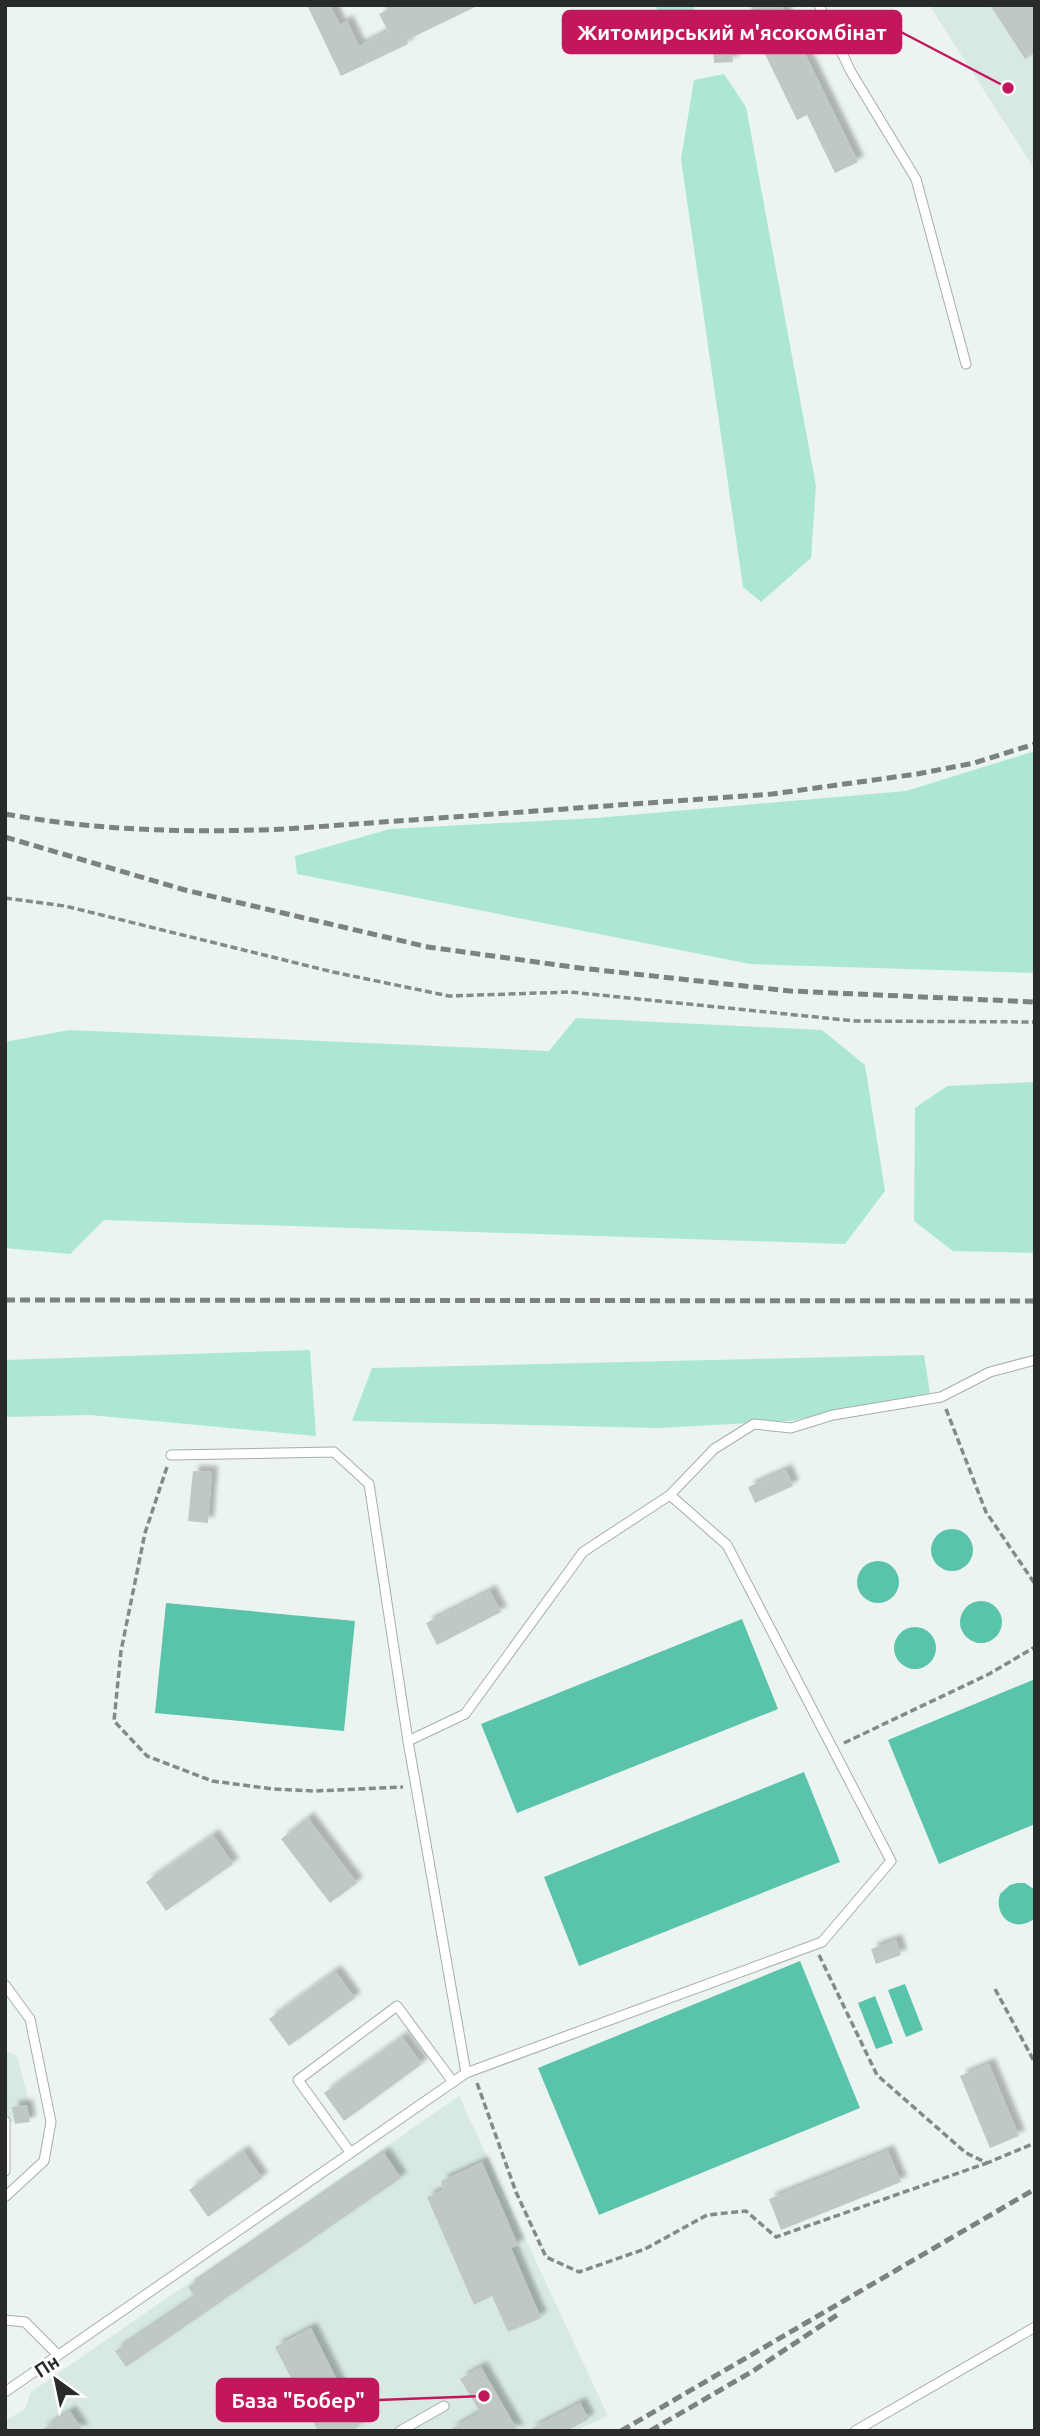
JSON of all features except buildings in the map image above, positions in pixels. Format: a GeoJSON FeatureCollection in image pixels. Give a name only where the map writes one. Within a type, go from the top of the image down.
{"type":"FeatureCollection","features":[{"type":"Feature","properties":{"kind":"lane"},"geometry":{"type":"LineString","coordinates":[[819,5],[851,72],[916,179],[966,364]]}},
{"type":"Feature","properties":{"kind":"lane"},"geometry":{"type":"LineString","coordinates":[[408,1741],[465,1714],[583,1552],[670,1494],[714,1450],[754,1424],[791,1428],[833,1415],[941,1397],[990,1372],[1035,1360]]}},
{"type":"Feature","properties":{"kind":"lane"},"geometry":{"type":"LineString","coordinates":[[171,1455],[334,1452],[369,1484],[408,1741],[469,2072]]}},
{"type":"Feature","properties":{"kind":"lane"},"geometry":{"type":"LineString","coordinates":[[5,2392],[469,2072],[822,1942],[891,1861],[727,1545],[670,1494]]}},
{"type":"Feature","properties":{"kind":"lane"},"geometry":{"type":"LineString","coordinates":[[5,1986],[30,2019],[51,2122],[44,2161],[5,2197]]}},
{"type":"Feature","properties":{"kind":"lane"},"geometry":{"type":"LineString","coordinates":[[350,2152],[298,2080],[397,2006],[453,2082]]}},
{"type":"Feature","properties":{"kind":"lane"},"geometry":{"type":"LineString","coordinates":[[5,2121],[5,2171]]}},
{"type":"Feature","properties":{"kind":"lane"},"geometry":{"type":"LineString","coordinates":[[5,2320],[25,2322],[58,2355]]}},
{"type":"Feature","properties":{"kind":"lane"},"geometry":{"type":"LineString","coordinates":[[855,2431],[1035,2327]]}},
{"type":"Feature","properties":{"kind":"lane"},"geometry":{"type":"LineString","coordinates":[[400,2431],[444,2406]]}},
{"type":"Feature","properties":{"kind":"path"},"geometry":{"type":"LineString","coordinates":[[5,898],[65,906],[333,972],[449,996],[570,992],[855,1021],[1035,1022]]}},
{"type":"Feature","properties":{"kind":"path"},"geometry":{"type":"LineString","coordinates":[[941,1397],[986,1512],[1035,1584]]}},
{"type":"Feature","properties":{"kind":"path"},"geometry":{"type":"LineString","coordinates":[[171,1455],[145,1533],[121,1651],[114,1721],[147,1756],[212,1781],[315,1791],[416,1787]]}},
{"type":"Feature","properties":{"kind":"path"},"geometry":{"type":"LineString","coordinates":[[832,1748],[989,1674],[1035,1647]]}},
{"type":"Feature","properties":{"kind":"path"},"geometry":{"type":"LineString","coordinates":[[814,1945],[877,2075],[966,2153],[987,2163]]}},
{"type":"Feature","properties":{"kind":"path"},"geometry":{"type":"LineString","coordinates":[[995,1989],[1035,2063]]}},
{"type":"Feature","properties":{"kind":"path"},"geometry":{"type":"LineString","coordinates":[[469,2072],[516,2192],[546,2257],[579,2272],[645,2249],[707,2215],[746,2211],[776,2237],[987,2163],[1035,2143]]}},
{"type":"Feature","properties":{"kind":"shaded area"},"geometry":{"type":"Polygon","coordinates":[[[656,5],[696,5],[688,21],[658,15],[656,5]]]}},
{"type":"Feature","properties":{"kind":"shaded area"},"geometry":{"type":"Polygon","coordinates":[[[929,5],[1035,5],[1035,170],[929,5]]]}},
{"type":"Feature","properties":{"kind":"shaded area"},"geometry":{"type":"Polygon","coordinates":[[[724,74],[746,107],[816,486],[811,558],[761,602],[743,587],[681,159],[694,80],[724,74]]]}},
{"type":"Feature","properties":{"kind":"shaded area"},"geometry":{"type":"Polygon","coordinates":[[[1035,751],[1035,973],[750,964],[297,874],[295,856],[390,829],[596,818],[906,791],[1035,751]]]}},
{"type":"Feature","properties":{"kind":"shaded area"},"geometry":{"type":"Polygon","coordinates":[[[576,1018],[822,1030],[865,1065],[885,1191],[845,1244],[104,1220],[70,1254],[5,1248],[5,1042],[69,1030],[549,1051],[576,1018]]]}},
{"type":"Feature","properties":{"kind":"shaded area"},"geometry":{"type":"Polygon","coordinates":[[[1035,1082],[1035,1253],[953,1251],[914,1221],[915,1108],[947,1086],[1035,1082]]]}},
{"type":"Feature","properties":{"kind":"shaded area"},"geometry":{"type":"Polygon","coordinates":[[[310,1350],[316,1436],[90,1415],[5,1417],[5,1360],[310,1350]]]}},
{"type":"Feature","properties":{"kind":"shaded area"},"geometry":{"type":"Polygon","coordinates":[[[924,1355],[930,1393],[789,1421],[659,1428],[352,1421],[372,1368],[924,1355]]]}},
{"type":"Feature","properties":{"kind":"shaded area"},"geometry":{"type":"Polygon","coordinates":[[[952,1529],[967,1535],[973,1550],[967,1565],[952,1571],[937,1565],[931,1550],[937,1535],[952,1529]]]}},
{"type":"Feature","properties":{"kind":"shaded area"},"geometry":{"type":"Polygon","coordinates":[[[878,1561],[893,1567],[899,1582],[893,1597],[878,1603],[863,1597],[857,1582],[863,1567],[878,1561]]]}},
{"type":"Feature","properties":{"kind":"shaded area"},"geometry":{"type":"Polygon","coordinates":[[[981,1601],[996,1607],[1002,1622],[996,1637],[981,1643],[966,1637],[960,1622],[966,1607],[981,1601]]]}},
{"type":"Feature","properties":{"kind":"shaded area"},"geometry":{"type":"Polygon","coordinates":[[[166,1603],[355,1621],[344,1731],[155,1713],[166,1603]]]}},
{"type":"Feature","properties":{"kind":"shaded area"},"geometry":{"type":"Polygon","coordinates":[[[742,1619],[778,1709],[517,1813],[481,1724],[742,1619]]]}},
{"type":"Feature","properties":{"kind":"shaded area"},"geometry":{"type":"Polygon","coordinates":[[[915,1627],[930,1633],[936,1648],[930,1663],[915,1669],[900,1663],[894,1648],[900,1633],[915,1627]]]}},
{"type":"Feature","properties":{"kind":"shaded area"},"geometry":{"type":"Polygon","coordinates":[[[1035,1679],[1035,1824],[939,1864],[888,1740],[1035,1679]]]}},
{"type":"Feature","properties":{"kind":"shaded area"},"geometry":{"type":"Polygon","coordinates":[[[804,1772],[840,1862],[579,1966],[544,1877],[804,1772]]]}},
{"type":"Feature","properties":{"kind":"shaded area"},"geometry":{"type":"Polygon","coordinates":[[[1025,1883],[1035,1890],[1035,1918],[1028,1923],[1014,1924],[1003,1916],[1000,1910],[1000,1894],[1010,1885],[1025,1883]]]}},
{"type":"Feature","properties":{"kind":"shaded area"},"geometry":{"type":"Polygon","coordinates":[[[800,1961],[860,2108],[599,2215],[538,2068],[800,1961]]]}},
{"type":"Feature","properties":{"kind":"shaded area"},"geometry":{"type":"Polygon","coordinates":[[[905,1984],[923,2030],[906,2037],[888,1990],[905,1984]]]}},
{"type":"Feature","properties":{"kind":"shaded area"},"geometry":{"type":"Polygon","coordinates":[[[875,1996],[893,2043],[876,2049],[858,2003],[875,1996]]]}},
{"type":"Feature","properties":{"kind":"shaded area"},"geometry":{"type":"Polygon","coordinates":[[[5,2051],[17,2055],[33,2118],[5,2123],[5,2051]]]}},
{"type":"Feature","properties":{"kind":"shaded area"},"geometry":{"type":"Polygon","coordinates":[[[459,2096],[608,2416],[575,2431],[5,2431],[5,2421],[25,2409],[31,2392],[459,2096]]]}},
{"type":"Feature","properties":{"kind":"railway"},"geometry":{"type":"LineString","coordinates":[[5,814],[75,824],[145,829],[286,829],[772,794],[917,774],[974,763],[1035,744]]}},
{"type":"Feature","properties":{"kind":"railway"},"geometry":{"type":"LineString","coordinates":[[5,837],[185,890],[428,947],[580,968],[790,991],[1035,1002]]}},
{"type":"Feature","properties":{"kind":"railway"},"geometry":{"type":"LineString","coordinates":[[5,1300],[1035,1301]]}},
{"type":"Feature","properties":{"kind":"railway"},"geometry":{"type":"LineString","coordinates":[[621,2431],[1035,2189]]}},
{"type":"Feature","properties":{"kind":"railway"},"geometry":{"type":"LineString","coordinates":[[650,2431],[753,2371],[840,2313]]}},
{"type":"Feature","properties":{"kind":"place","name":"Житомирський м'ясокомбінат"},"geometry":{"type":"Point","coordinates":[1008,88]}},
{"type":"Feature","properties":{"kind":"place","name":"База \"Бобер\""},"geometry":{"type":"Point","coordinates":[484,2396]}}]}
